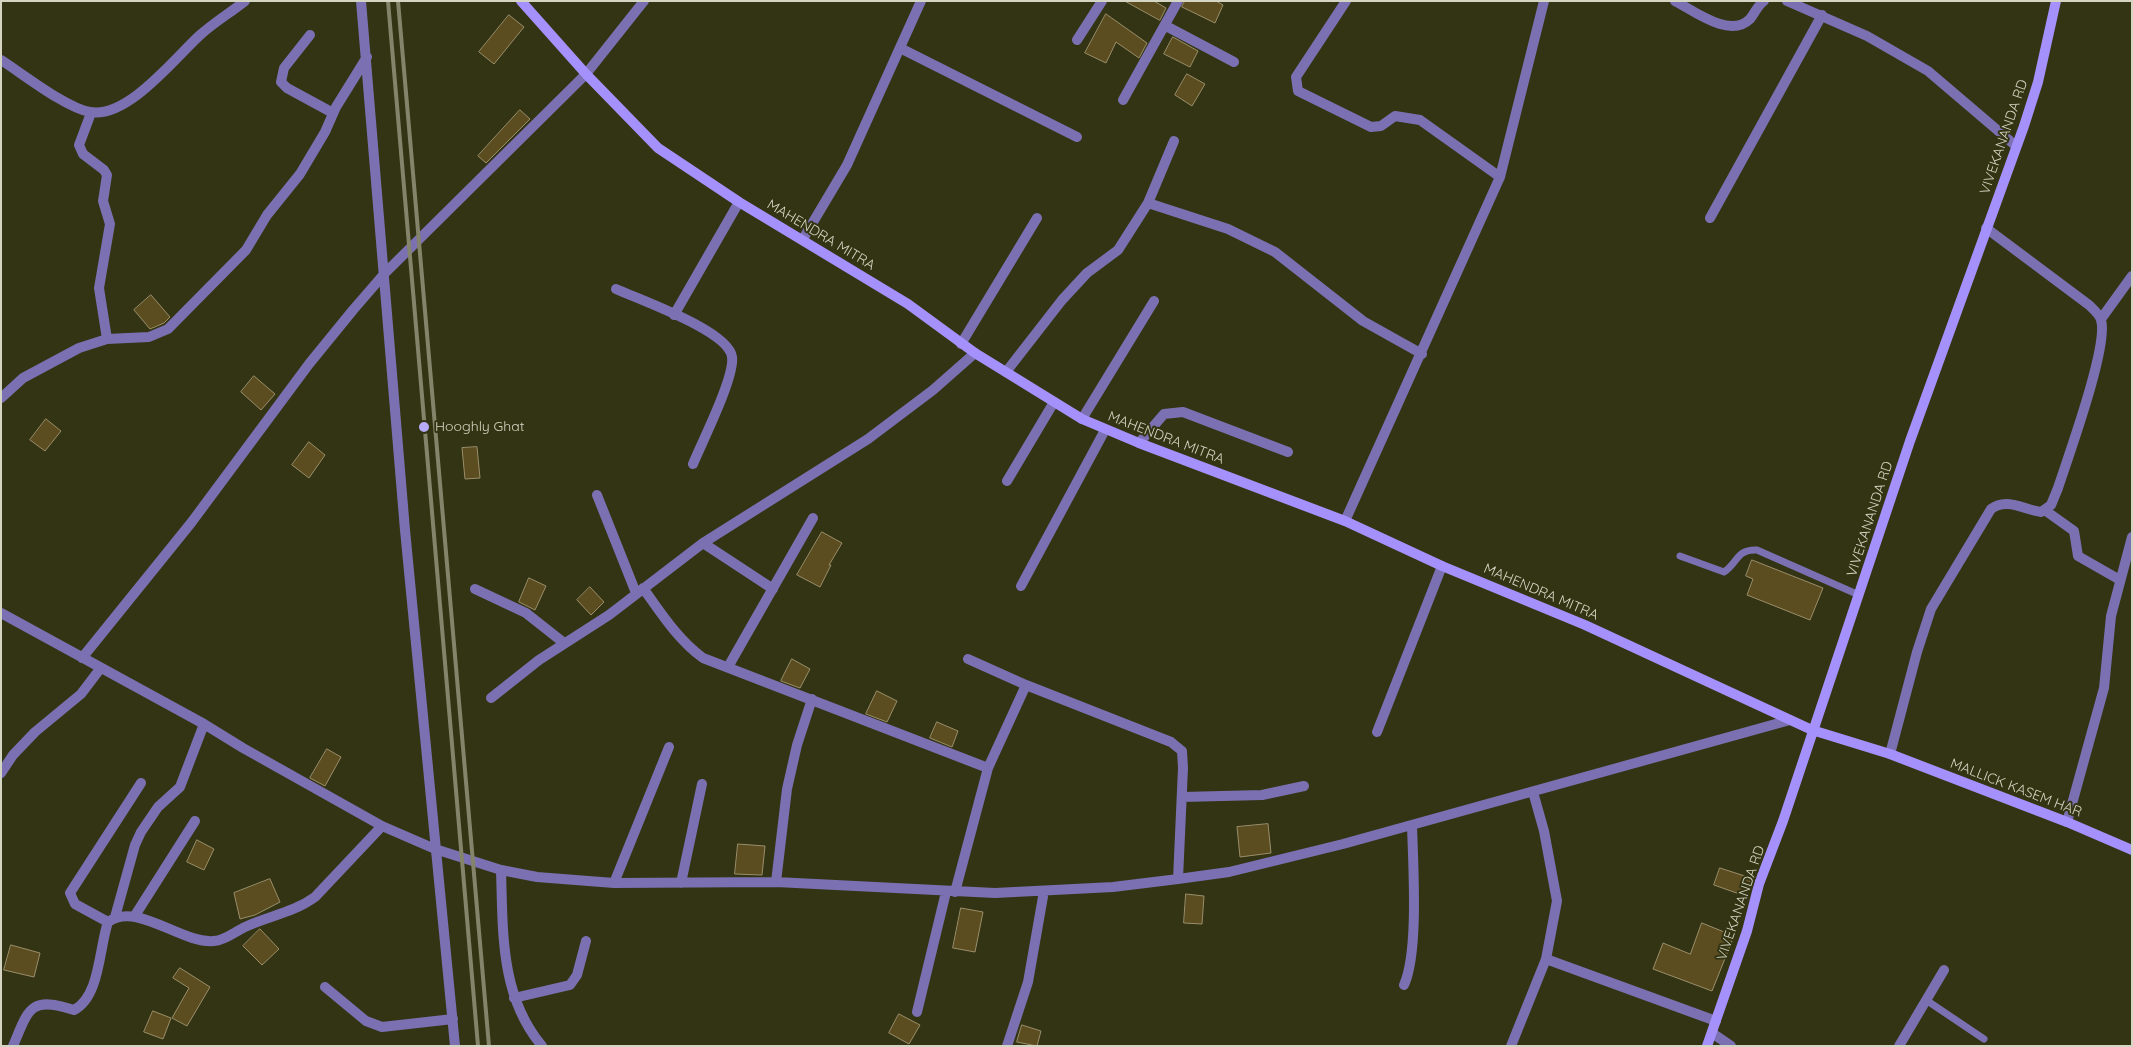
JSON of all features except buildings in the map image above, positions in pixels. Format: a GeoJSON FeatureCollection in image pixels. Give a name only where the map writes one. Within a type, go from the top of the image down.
{"type":"FeatureCollection","features":[{"type":"Feature","properties":{"kind":"main road","name":"MAHENDRA MITRA"},"geometry":{"type":"LineString","coordinates":[[521,1],[586,74],[658,148],[738,202],[908,304],[961,344],[1082,419],[1139,444],[1345,521],[1442,566],[1585,625],[1812,730],[1890,754]]}},
{"type":"Feature","properties":{"kind":"main road","name":"VIVEKANANDA RD"},"geometry":{"type":"LineString","coordinates":[[1708,1046],[1747,931],[1760,884],[1784,821],[1812,730],[1910,441],[2038,82],[2056,1]]}},
{"type":"Feature","properties":{"kind":"main road","name":"MALLICK KASEM HAR"},"geometry":{"type":"LineString","coordinates":[[1890,754],[2067,822],[2132,850]]}},
{"type":"Feature","properties":{"kind":"street"},"geometry":{"type":"LineString","coordinates":[[1,60],[76,107],[91,113],[124,104],[147,88],[201,34],[245,1]]}},
{"type":"Feature","properties":{"kind":"street"},"geometry":{"type":"LineString","coordinates":[[361,1],[406,530],[455,1046]]}},
{"type":"Feature","properties":{"kind":"street"},"geometry":{"type":"LineString","coordinates":[[82,658],[191,523],[308,364],[385,273],[586,74],[644,1]]}},
{"type":"Feature","properties":{"kind":"street"},"geometry":{"type":"LineString","coordinates":[[803,240],[847,165],[921,1]]}},
{"type":"Feature","properties":{"kind":"street"},"geometry":{"type":"LineString","coordinates":[[1077,40],[1102,1]]}},
{"type":"Feature","properties":{"kind":"street"},"geometry":{"type":"LineString","coordinates":[[1123,100],[1166,26],[1178,1]]}},
{"type":"Feature","properties":{"kind":"street"},"geometry":{"type":"LineString","coordinates":[[1346,1],[1296,76],[1298,91],[1371,127],[1381,126],[1395,116],[1420,120],[1500,177]]}},
{"type":"Feature","properties":{"kind":"street"},"geometry":{"type":"LineString","coordinates":[[1345,521],[1422,354],[1470,241],[1500,177],[1544,1]]}},
{"type":"Feature","properties":{"kind":"street"},"geometry":{"type":"LineString","coordinates":[[1675,1],[1716,22],[1740,26],[1750,19],[1759,4],[1764,1]]}},
{"type":"Feature","properties":{"kind":"street"},"geometry":{"type":"LineString","coordinates":[[1787,1],[1867,36],[1928,71],[2016,146]]}},
{"type":"Feature","properties":{"kind":"street"},"geometry":{"type":"LineString","coordinates":[[1710,218],[1822,15]]}},
{"type":"Feature","properties":{"kind":"street"},"geometry":{"type":"LineString","coordinates":[[1166,26],[1234,62]]}},
{"type":"Feature","properties":{"kind":"street"},"geometry":{"type":"LineString","coordinates":[[310,34],[284,68],[281,82],[287,88],[333,113]]}},
{"type":"Feature","properties":{"kind":"street"},"geometry":{"type":"LineString","coordinates":[[900,48],[1078,137]]}},
{"type":"Feature","properties":{"kind":"street"},"geometry":{"type":"LineString","coordinates":[[1,398],[23,378],[79,348],[106,339],[136,338],[160,334],[213,286],[246,250],[264,220],[300,174],[326,132],[333,113],[367,57]]}},
{"type":"Feature","properties":{"kind":"street"},"geometry":{"type":"LineString","coordinates":[[91,113],[79,145],[83,154],[104,170],[107,175],[103,201],[110,224],[99,288],[106,339]]}},
{"type":"Feature","properties":{"kind":"street"},"geometry":{"type":"LineString","coordinates":[[1006,372],[1081,280],[1118,250],[1148,203],[1174,141]]}},
{"type":"Feature","properties":{"kind":"street"},"geometry":{"type":"LineString","coordinates":[[674,314],[738,202]]}},
{"type":"Feature","properties":{"kind":"street"},"geometry":{"type":"LineString","coordinates":[[1148,203],[1228,230],[1275,252],[1363,321],[1422,354]]}},
{"type":"Feature","properties":{"kind":"street"},"geometry":{"type":"LineString","coordinates":[[961,344],[1037,218]]}},
{"type":"Feature","properties":{"kind":"street"},"geometry":{"type":"LineString","coordinates":[[1986,228],[2089,305],[2101,319],[2102,338],[2096,367],[2058,488],[2046,510]]}},
{"type":"Feature","properties":{"kind":"street"},"geometry":{"type":"LineString","coordinates":[[2101,319],[2132,276]]}},
{"type":"Feature","properties":{"kind":"street"},"geometry":{"type":"LineString","coordinates":[[616,289],[674,314],[724,341],[730,349],[732,358],[729,376],[693,464]]}},
{"type":"Feature","properties":{"kind":"street"},"geometry":{"type":"LineString","coordinates":[[1082,419],[1154,301]]}},
{"type":"Feature","properties":{"kind":"street"},"geometry":{"type":"LineString","coordinates":[[491,698],[564,643],[609,615],[703,543],[868,439],[933,390],[975,353]]}},
{"type":"Feature","properties":{"kind":"street"},"geometry":{"type":"LineString","coordinates":[[1008,481],[1054,402]]}},
{"type":"Feature","properties":{"kind":"street"},"geometry":{"type":"LineString","coordinates":[[1139,444],[1164,414],[1183,412],[1288,452]]}},
{"type":"Feature","properties":{"kind":"street"},"geometry":{"type":"LineString","coordinates":[[1021,586],[1105,430]]}},
{"type":"Feature","properties":{"kind":"street"},"geometry":{"type":"LineString","coordinates":[[597,495],[640,591],[690,648],[703,658],[988,768]]}},
{"type":"Feature","properties":{"kind":"street"},"geometry":{"type":"LineString","coordinates":[[1890,754],[1916,652],[1931,609],[1991,509],[1998,504],[2005,504],[2036,512],[2046,510],[2074,531],[2078,556],[2120,580]]}},
{"type":"Feature","properties":{"kind":"street"},"geometry":{"type":"LineString","coordinates":[[728,667],[813,518]]}},
{"type":"Feature","properties":{"kind":"street"},"geometry":{"type":"LineString","coordinates":[[2067,822],[2104,688],[2111,616],[2132,537]]}},
{"type":"Feature","properties":{"kind":"street"},"geometry":{"type":"LineString","coordinates":[[703,543],[773,588]]}},
{"type":"Feature","properties":{"kind":"street"},"geometry":{"type":"LineString","coordinates":[[1377,732],[1442,566]]}},
{"type":"Feature","properties":{"kind":"street"},"geometry":{"type":"LineString","coordinates":[[475,589],[526,613],[564,643]]}},
{"type":"Feature","properties":{"kind":"street"},"geometry":{"type":"LineString","coordinates":[[1,613],[100,669],[204,724],[382,826],[435,849],[500,870],[537,877],[614,883],[776,882],[950,892],[1044,891],[1113,887],[1229,872],[1343,844],[1790,720]]}},
{"type":"Feature","properties":{"kind":"street"},"geometry":{"type":"LineString","coordinates":[[968,659],[1026,685],[1171,742],[1182,751],[1178,879]]}},
{"type":"Feature","properties":{"kind":"street"},"geometry":{"type":"LineString","coordinates":[[1,773],[24,744],[81,694],[100,669]]}},
{"type":"Feature","properties":{"kind":"street"},"geometry":{"type":"LineString","coordinates":[[917,1012],[950,892],[988,768],[1026,685]]}},
{"type":"Feature","properties":{"kind":"street"},"geometry":{"type":"LineString","coordinates":[[776,882],[786,789],[797,745],[812,699]]}},
{"type":"Feature","properties":{"kind":"street"},"geometry":{"type":"LineString","coordinates":[[13,1046],[24,1019],[32,1008],[43,1003],[74,1010],[82,1006],[93,986],[111,919],[135,845],[141,832],[158,807],[183,783],[204,724]]}},
{"type":"Feature","properties":{"kind":"street"},"geometry":{"type":"LineString","coordinates":[[614,883],[669,747]]}},
{"type":"Feature","properties":{"kind":"street"},"geometry":{"type":"LineString","coordinates":[[142,783],[70,893],[75,904],[111,919],[134,916],[199,940],[214,941],[229,937],[245,927],[305,904],[315,897],[382,826]]}},
{"type":"Feature","properties":{"kind":"street"},"geometry":{"type":"LineString","coordinates":[[681,883],[702,784]]}},
{"type":"Feature","properties":{"kind":"street"},"geometry":{"type":"LineString","coordinates":[[1182,797],[1262,795],[1304,786]]}},
{"type":"Feature","properties":{"kind":"street"},"geometry":{"type":"LineString","coordinates":[[1511,1046],[1546,959],[1558,902],[1544,830],[1533,792]]}},
{"type":"Feature","properties":{"kind":"street"},"geometry":{"type":"LineString","coordinates":[[134,916],[195,821]]}},
{"type":"Feature","properties":{"kind":"street"},"geometry":{"type":"LineString","coordinates":[[1404,985],[1410,974],[1412,936],[1412,825]]}},
{"type":"Feature","properties":{"kind":"street"},"geometry":{"type":"LineString","coordinates":[[500,870],[504,950],[508,979],[523,1019],[542,1046]]}},
{"type":"Feature","properties":{"kind":"street"},"geometry":{"type":"LineString","coordinates":[[1007,1046],[1028,982],[1044,891]]}},
{"type":"Feature","properties":{"kind":"street"},"geometry":{"type":"LineString","coordinates":[[514,998],[570,985],[577,975],[586,941]]}},
{"type":"Feature","properties":{"kind":"street"},"geometry":{"type":"LineString","coordinates":[[1546,959],[1716,1021]]}},
{"type":"Feature","properties":{"kind":"street"},"geometry":{"type":"LineString","coordinates":[[1899,1046],[1944,970]]}},
{"type":"Feature","properties":{"kind":"street"},"geometry":{"type":"LineString","coordinates":[[325,987],[366,1022],[382,1027],[453,1019]]}},
{"type":"Feature","properties":{"kind":"street"},"geometry":{"type":"LineString","coordinates":[[1712,1033],[1731,1046]]}},
{"type":"Feature","properties":{"kind":"lane"},"geometry":{"type":"LineString","coordinates":[[1680,556],[1724,572],[1742,553],[1749,550],[1757,550],[1859,595]]}},
{"type":"Feature","properties":{"kind":"lane"},"geometry":{"type":"LineString","coordinates":[[1926,1000],[1984,1039]]}},
{"type":"Feature","properties":{"kind":"railway"},"geometry":{"type":"LineString","coordinates":[[388,1],[478,1046]]}},
{"type":"Feature","properties":{"kind":"railway"},"geometry":{"type":"LineString","coordinates":[[398,1],[489,1046]]}},
{"type":"Feature","properties":{"kind":"place","name":"Hooghly Ghat"},"geometry":{"type":"Point","coordinates":[424,427]}}]}
